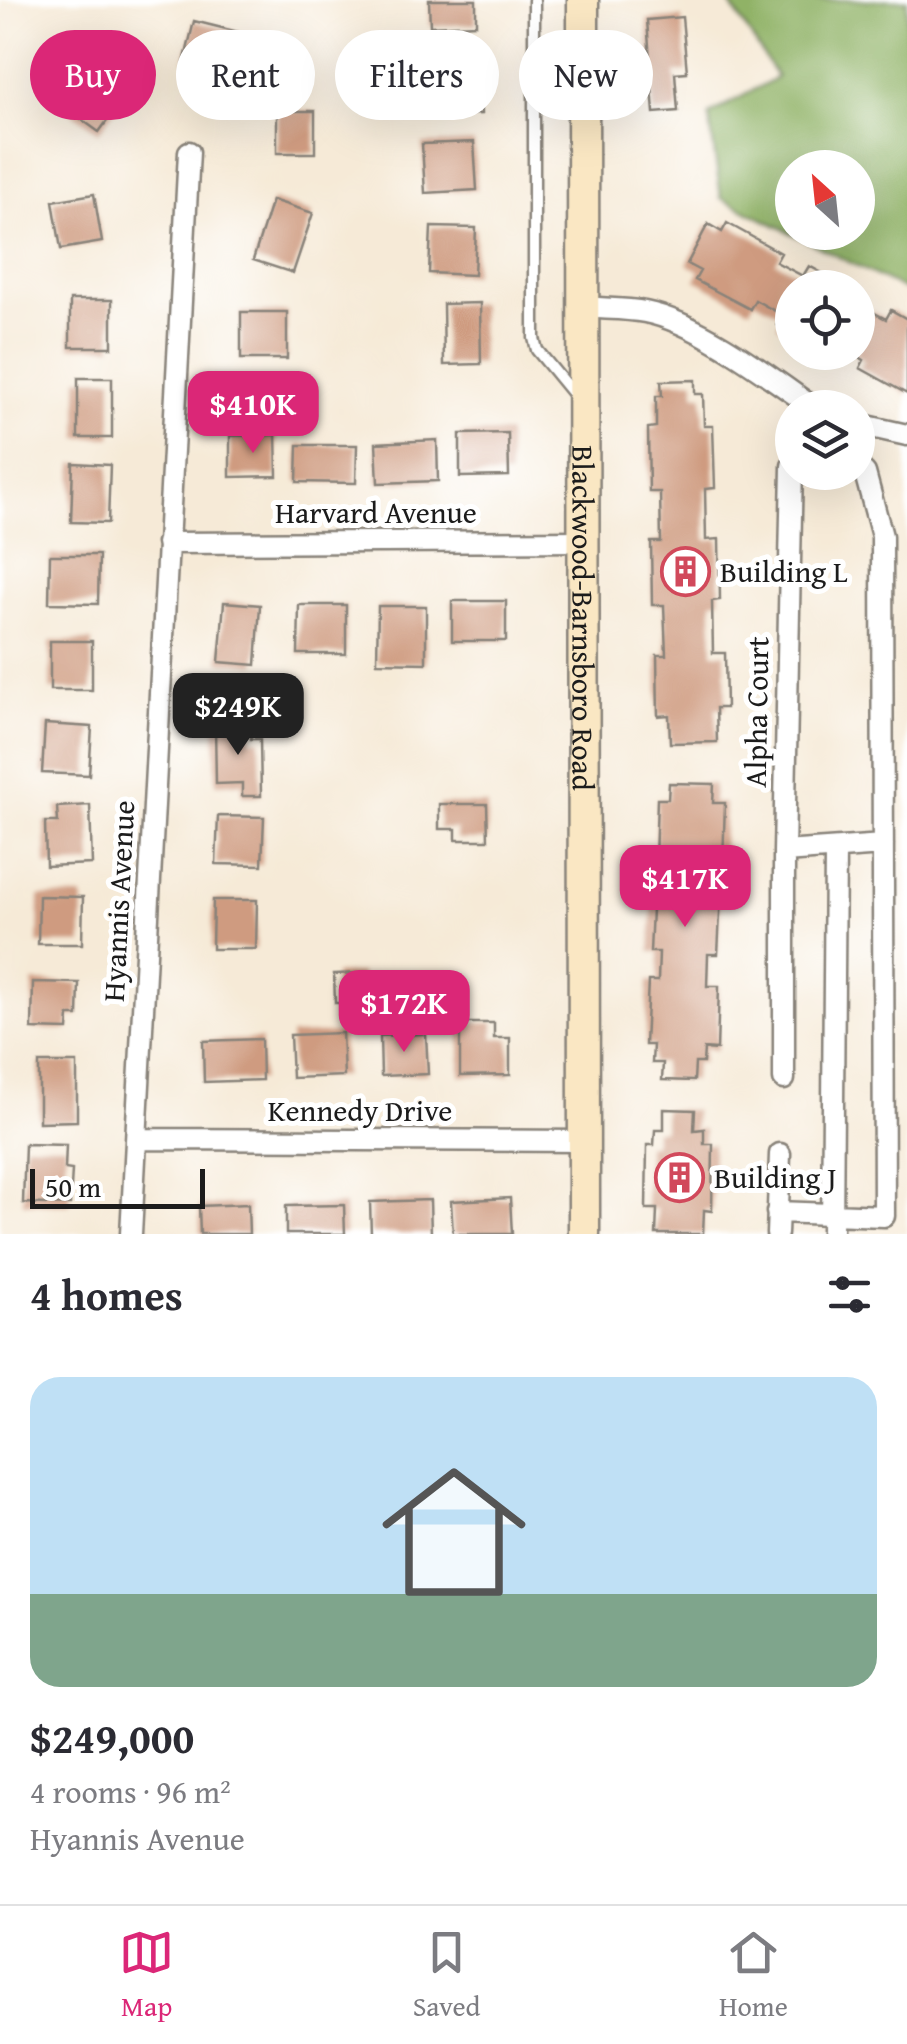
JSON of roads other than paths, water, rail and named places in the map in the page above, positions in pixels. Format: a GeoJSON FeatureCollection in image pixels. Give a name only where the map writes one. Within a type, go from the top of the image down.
{"type":"FeatureCollection","features":[{"type":"Feature","properties":{"kind":"main road","name":"Blackwood-Barnsboro Road"},"geometry":{"type":"LineString","coordinates":[[583,0],[584,1234]]}},
{"type":"Feature","properties":{"kind":"street","name":"Hyannis Avenue"},"geometry":{"type":"LineString","coordinates":[[131,1234],[189,152]]}},
{"type":"Feature","properties":{"kind":"street"},"geometry":{"type":"LineString","coordinates":[[582,307],[646,312],[672,322],[738,354],[789,390]]}},
{"type":"Feature","properties":{"kind":"street"},"geometry":{"type":"LineString","coordinates":[[875,428],[907,435]]}},
{"type":"Feature","properties":{"kind":"street","name":"Alpha Court"},"geometry":{"type":"LineString","coordinates":[[784,1078],[792,490]]}},
{"type":"Feature","properties":{"kind":"street"},"geometry":{"type":"LineString","coordinates":[[780,1154],[777,1223],[833,1224],[884,1216],[882,536],[870,490]]}},
{"type":"Feature","properties":{"kind":"street","name":"Harvard Avenue"},"geometry":{"type":"LineString","coordinates":[[167,542],[584,540]]}},
{"type":"Feature","properties":{"kind":"street"},"geometry":{"type":"LineString","coordinates":[[784,852],[884,844]]}},
{"type":"Feature","properties":{"kind":"street"},"geometry":{"type":"LineString","coordinates":[[833,1224],[835,850]]}},
{"type":"Feature","properties":{"kind":"street","name":"Kennedy Drive"},"geometry":{"type":"LineString","coordinates":[[136,1139],[584,1141]]}},
{"type":"Feature","properties":{"kind":"lane"},"geometry":{"type":"LineString","coordinates":[[534,0],[534,338],[538,350],[583,408]]}},
{"type":"Feature","properties":{"kind":"place","name":"Building L"},"geometry":{"type":"Point","coordinates":[685,571]}},
{"type":"Feature","properties":{"kind":"place","name":"Building J"},"geometry":{"type":"Point","coordinates":[679,1177]}}]}
